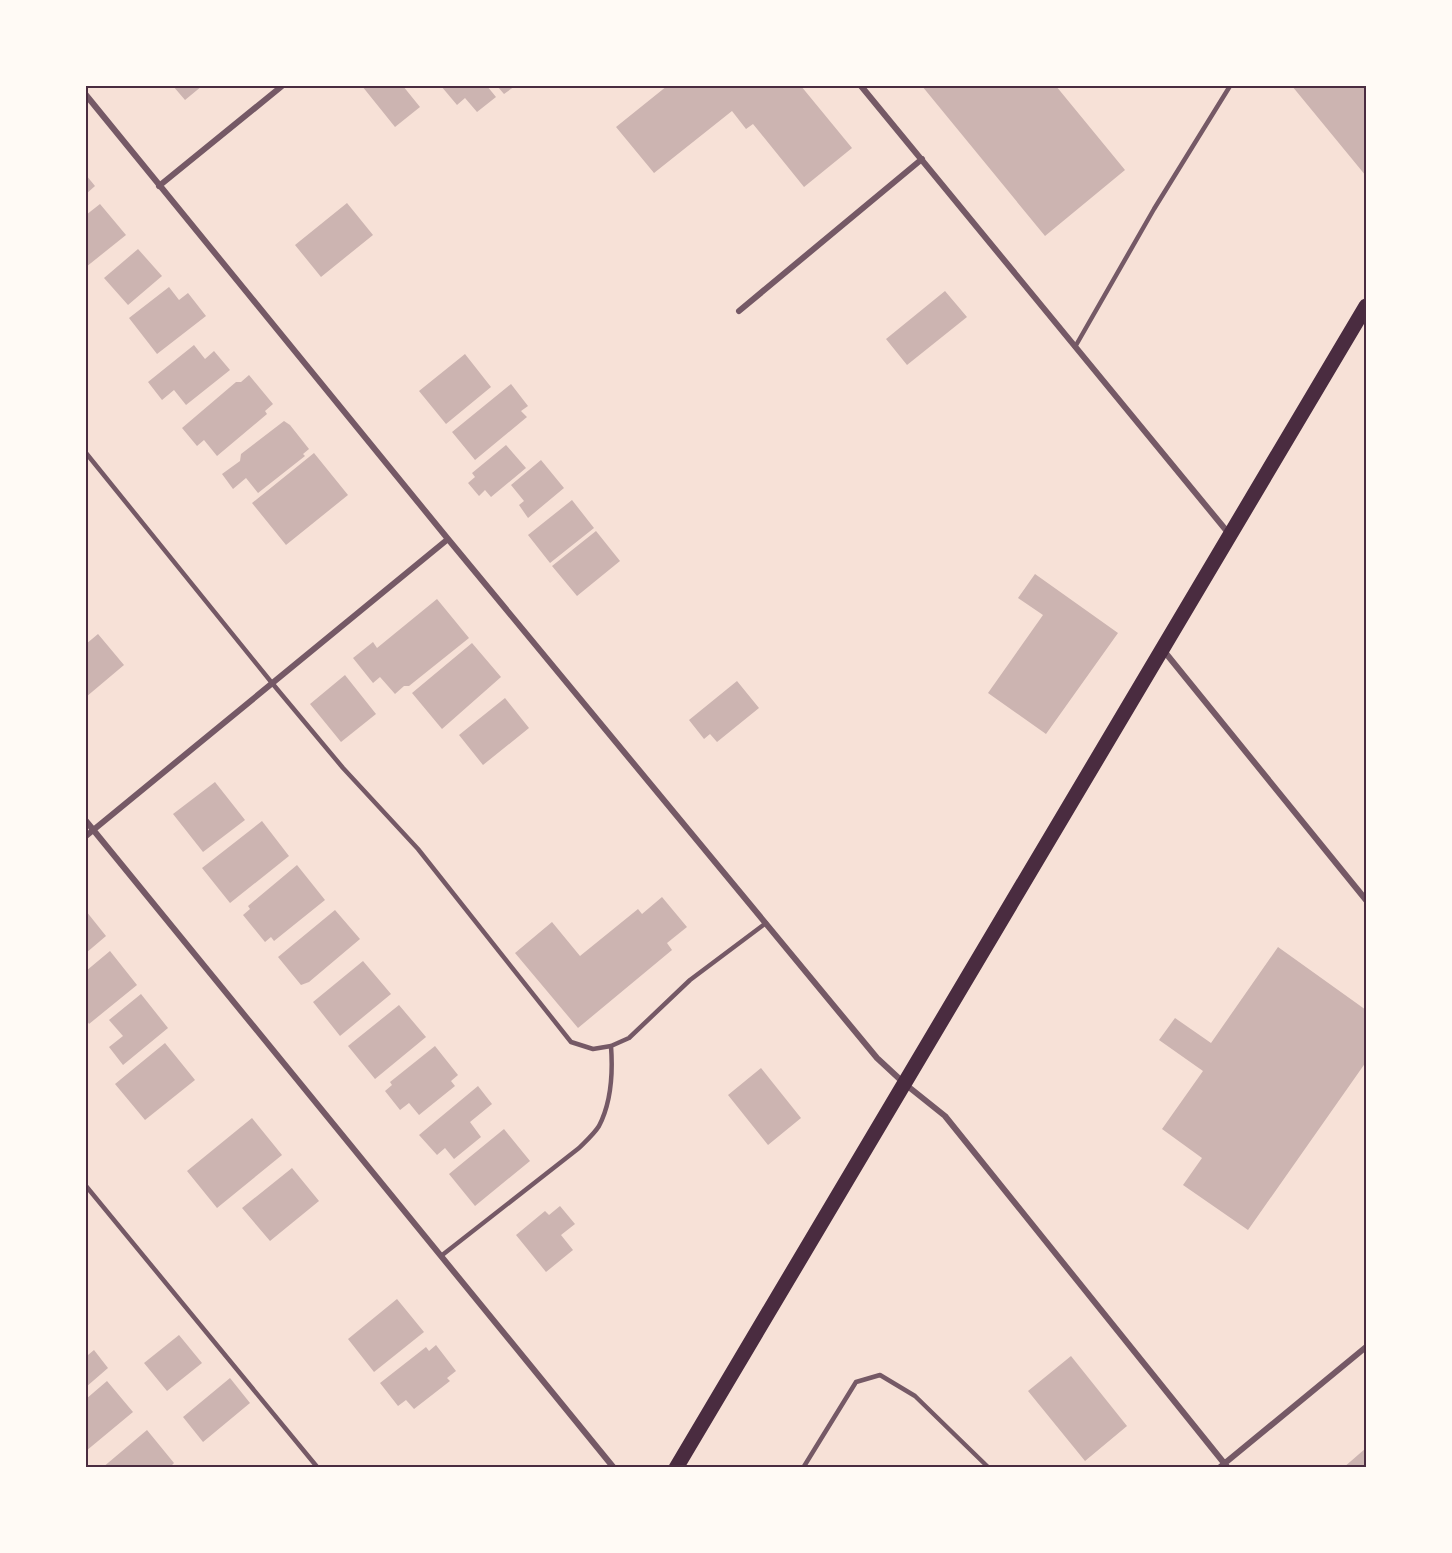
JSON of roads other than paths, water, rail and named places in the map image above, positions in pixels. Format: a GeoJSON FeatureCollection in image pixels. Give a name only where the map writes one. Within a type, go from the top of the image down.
{"type":"FeatureCollection","features":[{"type":"Feature","properties":{"kind":"main road"},"geometry":{"type":"LineString","coordinates":[[676,1467],[1366,306]]}},
{"type":"Feature","properties":{"kind":"street"},"geometry":{"type":"LineString","coordinates":[[159,186],[282,86]]}},
{"type":"Feature","properties":{"kind":"street"},"geometry":{"type":"LineString","coordinates":[[861,86],[1230,535]]}},
{"type":"Feature","properties":{"kind":"street"},"geometry":{"type":"LineString","coordinates":[[86,95],[448,539],[877,1058],[904,1084],[945,1116],[1224,1466],[1366,1347]]}},
{"type":"Feature","properties":{"kind":"street"},"geometry":{"type":"LineString","coordinates":[[738,311],[922,159]]}},
{"type":"Feature","properties":{"kind":"street"},"geometry":{"type":"LineString","coordinates":[[86,836],[448,539]]}},
{"type":"Feature","properties":{"kind":"street"},"geometry":{"type":"LineString","coordinates":[[1163,650],[1366,900]]}},
{"type":"Feature","properties":{"kind":"street"},"geometry":{"type":"LineString","coordinates":[[86,821],[614,1467]]}},
{"type":"Feature","properties":{"kind":"lane"},"geometry":{"type":"LineString","coordinates":[[1075,346],[1154,209],[1230,86]]}},
{"type":"Feature","properties":{"kind":"lane"},"geometry":{"type":"LineString","coordinates":[[86,453],[272,683],[344,768],[418,849],[571,1042],[592,1049],[611,1046],[629,1038],[690,981],[766,923]]}},
{"type":"Feature","properties":{"kind":"lane"},"geometry":{"type":"LineString","coordinates":[[441,1256],[579,1148],[598,1128],[610,1094],[613,1068],[611,1046]]}},
{"type":"Feature","properties":{"kind":"lane"},"geometry":{"type":"LineString","coordinates":[[86,1186],[318,1467]]}},
{"type":"Feature","properties":{"kind":"lane"},"geometry":{"type":"LineString","coordinates":[[802,1467],[856,1382],[880,1375],[915,1396],[989,1467]]}}]}
